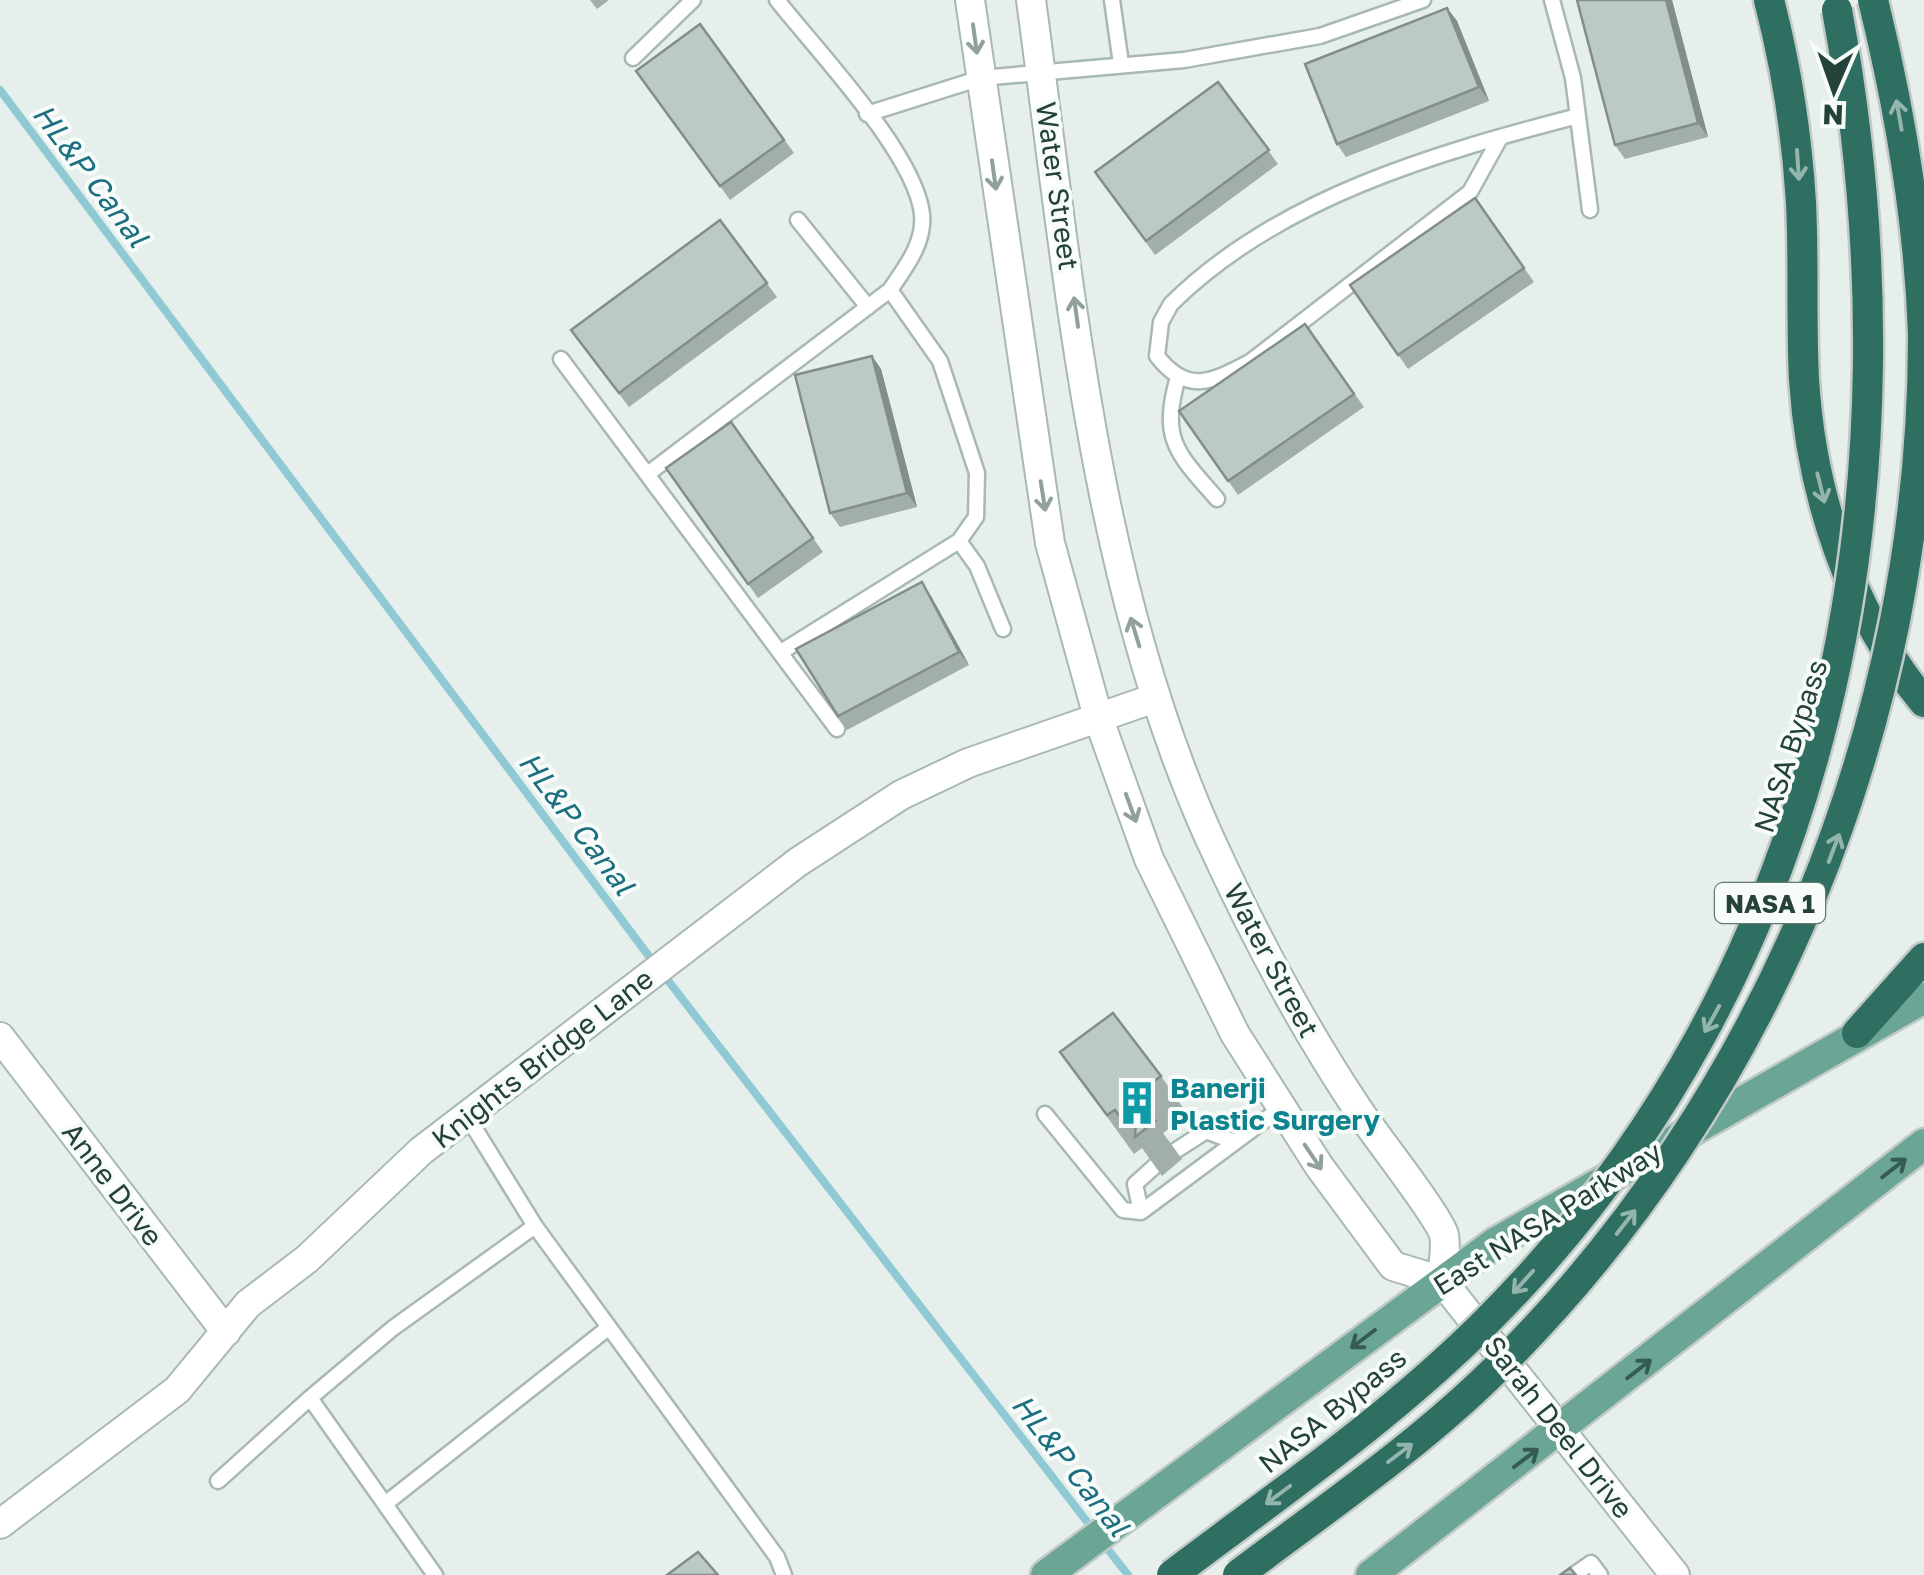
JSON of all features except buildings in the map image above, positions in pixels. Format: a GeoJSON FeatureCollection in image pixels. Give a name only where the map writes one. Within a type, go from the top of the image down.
{"type":"FeatureCollection","features":[{"type":"Feature","properties":{"kind":"highway"},"geometry":{"type":"LineString","coordinates":[[1769,0],[1797,148],[1804,377],[1820,484],[1845,564],[1872,628],[1894,666],[1924,702]]}},
{"type":"Feature","properties":{"kind":"highway","name":"NASA 1"},"geometry":{"type":"LineString","coordinates":[[1238,1575],[1446,1416],[1527,1338],[1585,1273],[1661,1176],[1725,1080],[1776,986],[1818,891],[1858,779],[1886,676],[1908,568],[1920,461],[1923,336],[1916,238],[1894,86],[1873,0]]}},
{"type":"Feature","properties":{"kind":"highway","name":"NASA Bypass"},"geometry":{"type":"LineString","coordinates":[[1172,1575],[1391,1408],[1487,1321],[1525,1280],[1588,1206],[1651,1119],[1696,1049],[1760,928],[1800,831],[1840,705],[1860,618],[1879,486],[1884,374],[1878,244],[1860,106],[1835,5]]}},
{"type":"Feature","properties":{"kind":"highway"},"geometry":{"type":"LineString","coordinates":[[1857,1033],[1924,958]]}},
{"type":"Feature","properties":{"kind":"main road","name":"East NASA Parkway"},"geometry":{"type":"LineString","coordinates":[[1046,1575],[1495,1243],[1924,998]]}},
{"type":"Feature","properties":{"kind":"main road"},"geometry":{"type":"LineString","coordinates":[[1371,1575],[1562,1430],[1924,1144]]}},
{"type":"Feature","properties":{"kind":"street"},"geometry":{"type":"LineString","coordinates":[[970,0],[1050,543],[1098,717],[1150,859],[1187,942],[1280,1108],[1392,1266],[1442,1281]]}},
{"type":"Feature","properties":{"kind":"street","name":"Water Street"},"geometry":{"type":"LineString","coordinates":[[1031,0],[1098,462],[1130,616],[1155,698],[1201,819],[1276,970],[1358,1110],[1444,1235],[1442,1281]]}},
{"type":"Feature","properties":{"kind":"street","name":"Knights Bridge Lane"},"geometry":{"type":"LineString","coordinates":[[0,1524],[177,1390],[248,1304],[307,1259],[422,1151],[712,926],[901,795],[968,763],[1155,698]]}},
{"type":"Feature","properties":{"kind":"street","name":"Anne Drive"},"geometry":{"type":"LineString","coordinates":[[0,1037],[226,1332]]}},
{"type":"Feature","properties":{"kind":"street","name":"Sarah Deel Drive"},"geometry":{"type":"LineString","coordinates":[[1442,1281],[1675,1575]]}},
{"type":"Feature","properties":{"kind":"lane"},"geometry":{"type":"LineString","coordinates":[[633,58],[693,0]]}},
{"type":"Feature","properties":{"kind":"lane"},"geometry":{"type":"LineString","coordinates":[[649,473],[890,290],[912,259],[923,216],[912,174],[777,0]]}},
{"type":"Feature","properties":{"kind":"lane"},"geometry":{"type":"LineString","coordinates":[[1112,0],[1121,64]]}},
{"type":"Feature","properties":{"kind":"lane"},"geometry":{"type":"LineString","coordinates":[[868,114],[981,78],[1041,69],[1184,60],[1320,36],[1423,0]]}},
{"type":"Feature","properties":{"kind":"lane"},"geometry":{"type":"LineString","coordinates":[[1552,0],[1574,78],[1590,210]]}},
{"type":"Feature","properties":{"kind":"lane"},"geometry":{"type":"LineString","coordinates":[[1500,138],[1470,192],[1250,362],[1216,380],[1178,377],[1156,356],[1161,322],[1170,304],[1264,230],[1328,198],[1500,138],[1578,116]]}},
{"type":"Feature","properties":{"kind":"lane"},"geometry":{"type":"LineString","coordinates":[[798,220],[868,307]]}},
{"type":"Feature","properties":{"kind":"lane"},"geometry":{"type":"LineString","coordinates":[[781,652],[959,541],[976,517],[977,473],[940,361],[890,290]]}},
{"type":"Feature","properties":{"kind":"lane"},"geometry":{"type":"LineString","coordinates":[[561,359],[836,728]]}},
{"type":"Feature","properties":{"kind":"lane"},"geometry":{"type":"LineString","coordinates":[[1178,377],[1168,416],[1175,451],[1217,499]]}},
{"type":"Feature","properties":{"kind":"lane"},"geometry":{"type":"LineString","coordinates":[[959,541],[977,566],[1002,629]]}},
{"type":"Feature","properties":{"kind":"lane"},"geometry":{"type":"LineString","coordinates":[[1045,1114],[1124,1210],[1141,1212],[1280,1108]]}},
{"type":"Feature","properties":{"kind":"lane"},"geometry":{"type":"LineString","coordinates":[[467,1116],[535,1226],[777,1557],[784,1575]]}},
{"type":"Feature","properties":{"kind":"lane"},"geometry":{"type":"LineString","coordinates":[[1176,1152],[1206,1132],[1235,1142]]}},
{"type":"Feature","properties":{"kind":"lane"},"geometry":{"type":"LineString","coordinates":[[1141,1212],[1135,1184],[1155,1166]]}},
{"type":"Feature","properties":{"kind":"lane"},"geometry":{"type":"LineString","coordinates":[[218,1481],[392,1328],[535,1226]]}},
{"type":"Feature","properties":{"kind":"lane"},"geometry":{"type":"LineString","coordinates":[[385,1504],[608,1328]]}},
{"type":"Feature","properties":{"kind":"lane"},"geometry":{"type":"LineString","coordinates":[[310,1398],[435,1575]]}},
{"type":"Feature","properties":{"kind":"lane"},"geometry":{"type":"LineString","coordinates":[[1574,1575],[1591,1563],[1600,1575]]}},
{"type":"Feature","properties":{"kind":"waterway","name":"HL&P Canal"},"geometry":{"type":"LineString","coordinates":[[0,90],[654,963]]}},
{"type":"Feature","properties":{"kind":"waterway","name":"HL&P Canal"},"geometry":{"type":"LineString","coordinates":[[663,974],[1095,1532]]}},
{"type":"Feature","properties":{"kind":"waterway","name":"HL&P Canal"},"geometry":{"type":"LineString","coordinates":[[1103,1543],[1128,1575]]}},
{"type":"Feature","properties":{"kind":"place","name":"Banerji Plastic Surgery"},"geometry":{"type":"Point","coordinates":[1137,1103]}}]}
